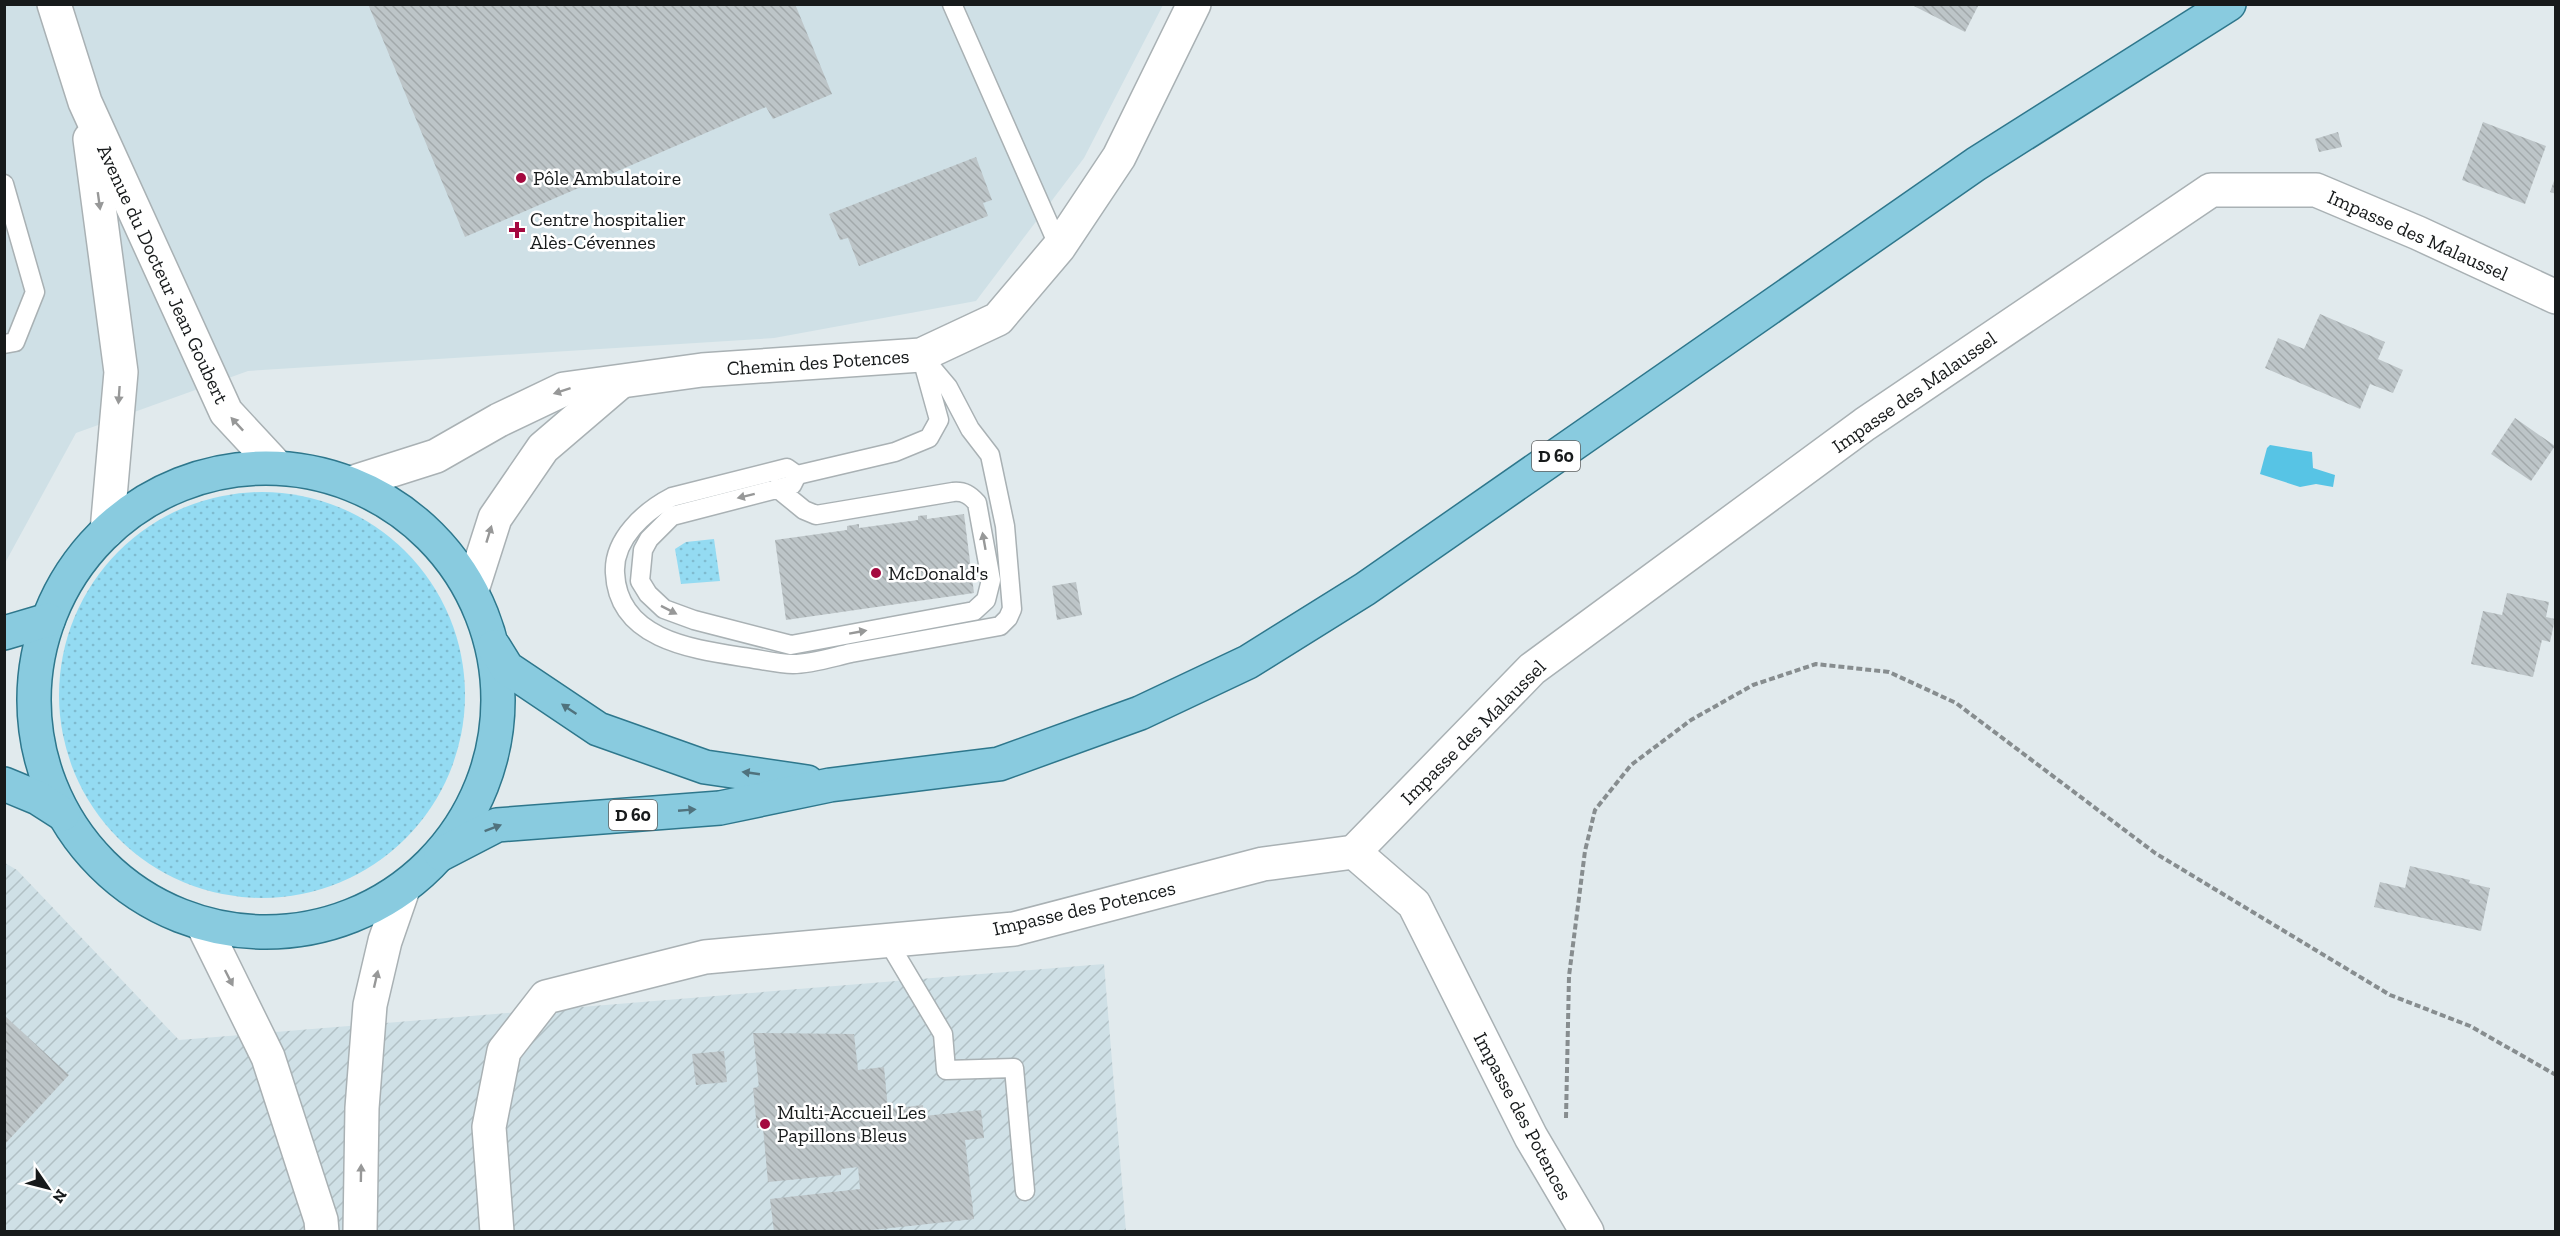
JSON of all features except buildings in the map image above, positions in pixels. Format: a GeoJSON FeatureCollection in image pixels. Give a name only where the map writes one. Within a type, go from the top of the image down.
{"type":"FeatureCollection","features":[{"type":"Feature","properties":{"kind":"main road","name":"D 60"},"geometry":{"type":"LineString","coordinates":[[441,854],[497,825],[720,808],[830,785],[999,764],[1140,713],[1248,662],[1365,589],[1976,164],[2229,4]]}},
{"type":"Feature","properties":{"kind":"main road"},"geometry":{"type":"LineString","coordinates":[[277,467],[315,472],[351,483],[388,501],[422,526],[450,555],[472,590],[494,647],[499,702],[492,757],[472,809],[441,854],[403,889],[341,921],[272,934],[203,925],[147,901],[99,863],[63,814],[43,768],[34,719],[35,668],[48,620],[62,587],[82,557],[107,531],[157,494],[215,473],[277,467]]}},
{"type":"Feature","properties":{"kind":"main road"},"geometry":{"type":"LineString","coordinates":[[4,633],[48,620]]}},
{"type":"Feature","properties":{"kind":"main road","name":"D 60"},"geometry":{"type":"LineString","coordinates":[[494,647],[507,668],[598,729],[705,767],[830,785]]}},
{"type":"Feature","properties":{"kind":"main road"},"geometry":{"type":"LineString","coordinates":[[4,784],[38,798],[63,814]]}},
{"type":"Feature","properties":{"kind":"street","name":"Avenue du Docteur Jean Goubert"},"geometry":{"type":"LineString","coordinates":[[54,4],[85,102],[226,412],[277,467]]}},
{"type":"Feature","properties":{"kind":"street","name":"Chemin des Potences"},"geometry":{"type":"LineString","coordinates":[[351,483],[436,456],[499,420],[564,388],[620,383],[702,370],[921,355],[998,319],[1059,247],[1119,157],[1194,4]]}},
{"type":"Feature","properties":{"kind":"street","name":"Avenue du Docteur Jean Goubert"},"geometry":{"type":"LineString","coordinates":[[85,102],[121,372],[107,531]]}},
{"type":"Feature","properties":{"kind":"street","name":"Impasse des Malaussel"},"geometry":{"type":"LineString","coordinates":[[1354,852],[1532,669],[1864,424],[2211,190],[2316,190],[2418,233],[2556,297]]}},
{"type":"Feature","properties":{"kind":"street"},"geometry":{"type":"LineString","coordinates":[[472,590],[495,518],[543,448],[620,383]]}},
{"type":"Feature","properties":{"kind":"street","name":"Impasse des Potences"},"geometry":{"type":"LineString","coordinates":[[497,1232],[489,1127],[504,1050],[546,997],[705,957],[1014,929],[1263,864],[1354,852],[1414,904],[1531,1137],[1587,1232]]}},
{"type":"Feature","properties":{"kind":"street"},"geometry":{"type":"LineString","coordinates":[[360,1232],[362,1108],[370,1005],[385,941],[403,889]]}},
{"type":"Feature","properties":{"kind":"street"},"geometry":{"type":"LineString","coordinates":[[203,925],[268,1057],[321,1220],[322,1232]]}},
{"type":"Feature","properties":{"kind":"lane"},"geometry":{"type":"LineString","coordinates":[[952,4],[1059,247]]}},
{"type":"Feature","properties":{"kind":"lane"},"geometry":{"type":"LineString","coordinates":[[4,184],[35,292],[15,342],[4,345]]}},
{"type":"Feature","properties":{"kind":"lane"},"geometry":{"type":"LineString","coordinates":[[921,355],[948,387],[970,429],[990,455],[1005,526],[1012,609],[1008,618],[1000,626],[794,664],[688,649],[657,635],[622,606],[615,585],[614,564],[625,537],[635,524],[657,505],[672,497],[787,468],[797,475],[895,452],[929,438],[939,420],[921,355]]}},
{"type":"Feature","properties":{"kind":"lane"},"geometry":{"type":"LineString","coordinates":[[777,488],[804,510],[816,515],[953,492],[961,492],[971,497],[977,503],[991,580],[986,600],[974,611],[791,645],[694,620],[664,609],[648,594],[640,582],[643,550],[649,538],[672,516],[777,488],[792,485],[797,475]]}},
{"type":"Feature","properties":{"kind":"lane"},"geometry":{"type":"LineString","coordinates":[[887,940],[943,1034],[946,1070],[1014,1068],[1025,1191]]}},
{"type":"Feature","properties":{"kind":"path"},"geometry":{"type":"LineString","coordinates":[[1567,1129],[1569,976],[1585,851],[1595,810],[1631,765],[1691,720],[1753,685],[1816,664],[1889,672],[1956,703],[2155,853],[2390,995],[2470,1026],[2556,1075]]}},
{"type":"Feature","properties":{"kind":"shaded area","name":"Centre hospitalier Alès-Cévennes"},"geometry":{"type":"Polygon","coordinates":[[[4,5],[1163,5],[1084,158],[976,301],[774,338],[248,371],[76,433],[5,563],[4,5]]]}},
{"type":"Feature","properties":{"kind":"shaded area"},"geometry":{"type":"Polygon","coordinates":[[[2270,445],[2312,452],[2313,468],[2335,475],[2333,487],[2316,484],[2300,487],[2260,474],[2267,448],[2270,445]]]}},
{"type":"Feature","properties":{"kind":"shaded area"},"geometry":{"type":"Polygon","coordinates":[[[262,492],[302,496],[340,507],[375,526],[406,551],[431,582],[450,617],[461,655],[465,695],[461,735],[450,773],[431,808],[406,839],[375,864],[340,883],[302,894],[262,898],[222,894],[184,883],[149,864],[118,839],[93,808],[74,773],[63,735],[59,695],[63,655],[74,617],[93,582],[118,551],[149,526],[184,507],[222,496],[262,492]]]}},
{"type":"Feature","properties":{"kind":"shaded area"},"geometry":{"type":"Polygon","coordinates":[[[714,539],[720,581],[681,584],[675,549],[686,542],[714,539]]]}},
{"type":"Feature","properties":{"kind":"shaded area"},"geometry":{"type":"Polygon","coordinates":[[[5,863],[17,870],[179,1040],[1104,964],[1126,1231],[5,1232],[5,863]]]}},
{"type":"Feature","properties":{"kind":"place","name":"Pôle Ambulatoire"},"geometry":{"type":"Point","coordinates":[521,178]}},
{"type":"Feature","properties":{"kind":"place","name":"Centre hospitalier Alès-Cévennes"},"geometry":{"type":"Point","coordinates":[517,230]}},
{"type":"Feature","properties":{"kind":"place","name":"McDonald's"},"geometry":{"type":"Point","coordinates":[876,573]}},
{"type":"Feature","properties":{"kind":"place","name":"Multi-Accueil Les Papillons Bleus"},"geometry":{"type":"Point","coordinates":[765,1124]}}]}
